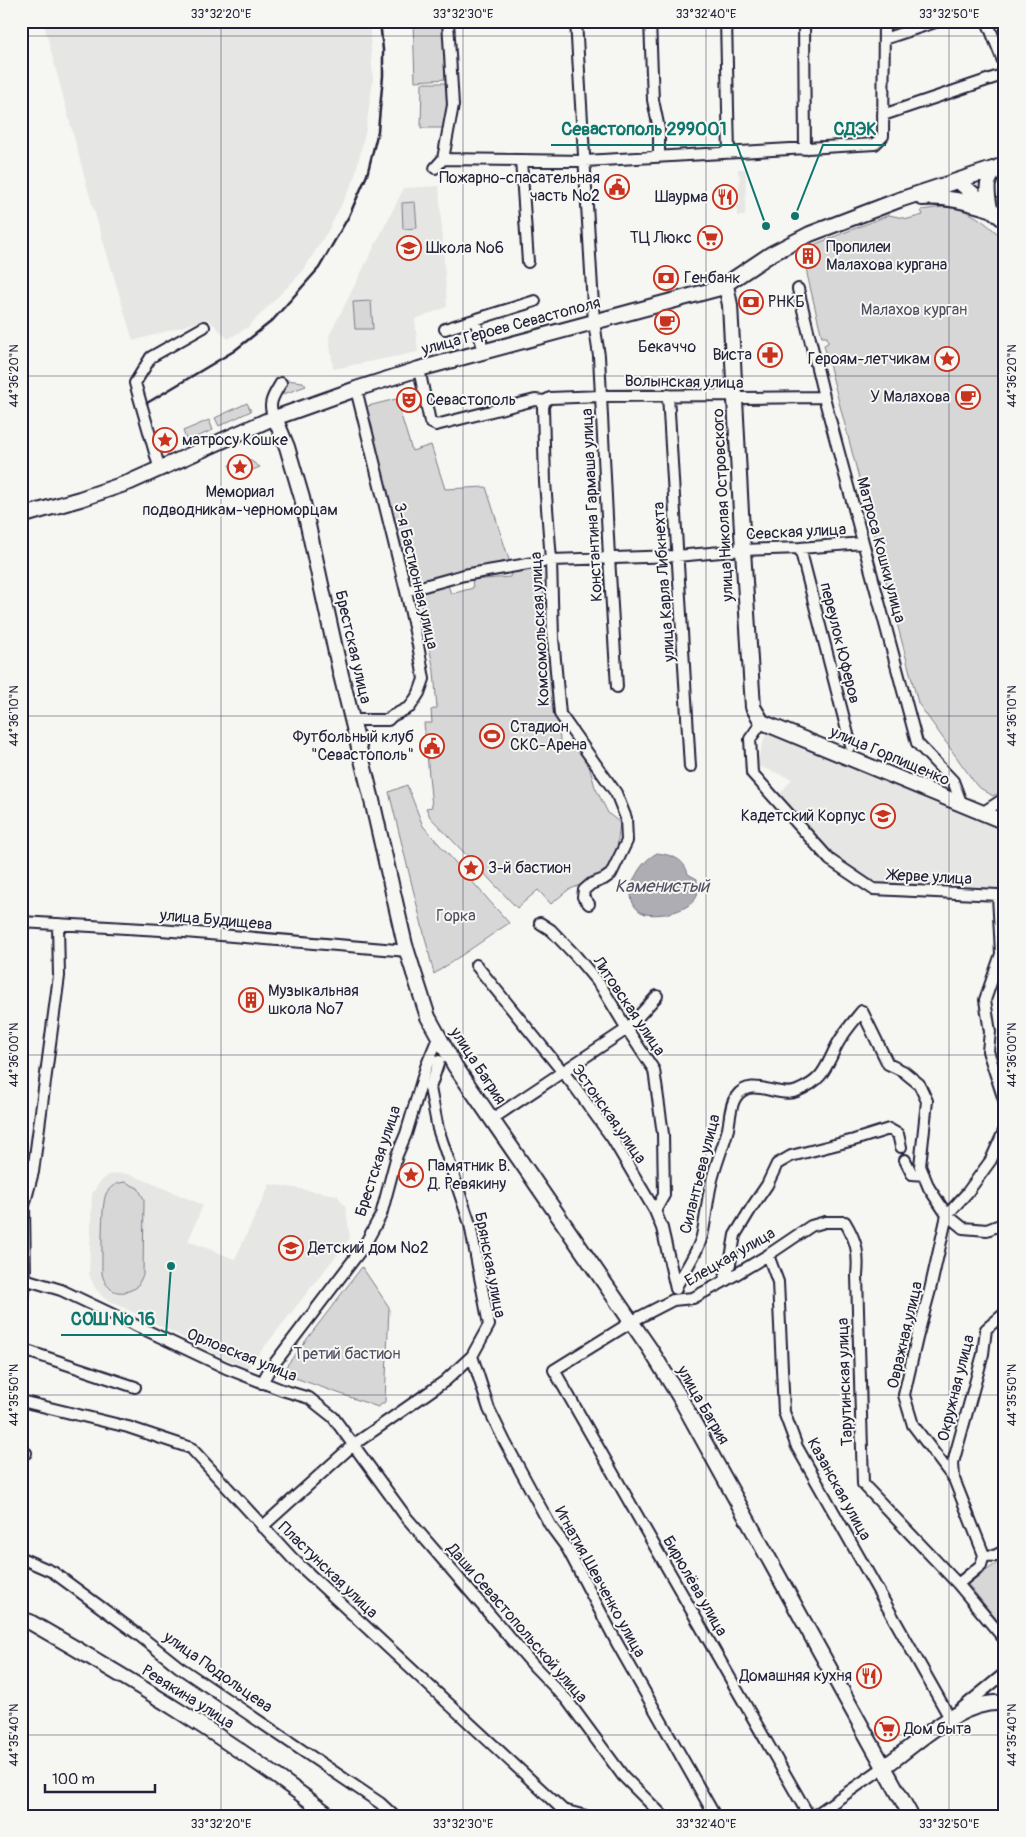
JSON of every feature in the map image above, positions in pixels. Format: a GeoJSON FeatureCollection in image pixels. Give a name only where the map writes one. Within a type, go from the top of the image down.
{"type":"FeatureCollection","features":[{"type":"Feature","properties":{"kind":"main road","name":"улица Героев Севастополя"},"geometry":{"type":"LineString","coordinates":[[21,516],[130,482],[275,418],[356,389],[419,369],[720,288],[790,243],[899,200],[1002,166]]}},
{"type":"Feature","properties":{"kind":"main road"},"geometry":{"type":"LineString","coordinates":[[990,209],[986,189],[990,176],[1002,166]]}},
{"type":"Feature","properties":{"kind":"main road"},"geometry":{"type":"LineString","coordinates":[[958,181],[1005,222]]}},
{"type":"Feature","properties":{"kind":"main road"},"geometry":{"type":"LineString","coordinates":[[899,200],[940,196],[990,209]]}},
{"type":"Feature","properties":{"kind":"main road","name":"улица Николая Островского"},"geometry":{"type":"LineString","coordinates":[[726,285],[730,305],[751,696],[753,707],[762,722]]}},
{"type":"Feature","properties":{"kind":"main road","name":"Брестская улица"},"geometry":{"type":"LineString","coordinates":[[275,418],[287,447],[302,498],[352,720],[408,951],[428,1017],[436,1034]]}},
{"type":"Feature","properties":{"kind":"main road","name":"улица Горпищенко"},"geometry":{"type":"LineString","coordinates":[[762,722],[1005,822]]}},
{"type":"Feature","properties":{"kind":"main road","name":"улица Багрия"},"geometry":{"type":"LineString","coordinates":[[436,1034],[454,1066],[632,1323],[679,1396],[911,1816]]}},
{"type":"Feature","properties":{"kind":"main road","name":"Ревякина улица"},"geometry":{"type":"LineString","coordinates":[[21,1619],[30,1622],[101,1663],[223,1740],[282,1779],[330,1816]]}},
{"type":"Feature","properties":{"kind":"main road"},"geometry":{"type":"LineString","coordinates":[[884,1767],[950,1718],[982,1704],[1005,1703]]}},
{"type":"Feature","properties":{"kind":"street"},"geometry":{"type":"LineString","coordinates":[[435,168],[443,159],[453,105],[448,21]]}},
{"type":"Feature","properties":{"kind":"street","name":"Константина Гармаша улица"},"geometry":{"type":"LineString","coordinates":[[576,21],[594,322],[599,356],[617,687]]}},
{"type":"Feature","properties":{"kind":"street"},"geometry":{"type":"LineString","coordinates":[[650,21],[653,100],[659,129],[659,157]]}},
{"type":"Feature","properties":{"kind":"street"},"geometry":{"type":"LineString","coordinates":[[726,21],[729,152]]}},
{"type":"Feature","properties":{"kind":"street"},"geometry":{"type":"LineString","coordinates":[[804,21],[804,150]]}},
{"type":"Feature","properties":{"kind":"street"},"geometry":{"type":"LineString","coordinates":[[443,159],[585,161],[872,145],[879,142],[882,136],[884,21]]}},
{"type":"Feature","properties":{"kind":"street"},"geometry":{"type":"LineString","coordinates":[[884,39],[938,21]]}},
{"type":"Feature","properties":{"kind":"street"},"geometry":{"type":"LineString","coordinates":[[987,21],[1005,66]]}},
{"type":"Feature","properties":{"kind":"street"},"geometry":{"type":"LineString","coordinates":[[882,115],[1005,74]]}},
{"type":"Feature","properties":{"kind":"street"},"geometry":{"type":"LineString","coordinates":[[521,160],[528,262]]}},
{"type":"Feature","properties":{"kind":"street","name":"Матроса Кошки улица"},"geometry":{"type":"LineString","coordinates":[[798,289],[824,396],[917,743],[953,782],[962,805]]}},
{"type":"Feature","properties":{"kind":"street"},"geometry":{"type":"LineString","coordinates":[[445,329],[534,301]]}},
{"type":"Feature","properties":{"kind":"street"},"geometry":{"type":"LineString","coordinates":[[475,320],[484,352]]}},
{"type":"Feature","properties":{"kind":"street"},"geometry":{"type":"LineString","coordinates":[[160,470],[135,383],[151,357],[204,326]]}},
{"type":"Feature","properties":{"kind":"street","name":"Волынская улица"},"geometry":{"type":"LineString","coordinates":[[419,369],[432,425],[536,400],[545,401],[550,398],[668,395],[735,395],[742,398],[824,396]]}},
{"type":"Feature","properties":{"kind":"street"},"geometry":{"type":"LineString","coordinates":[[275,418],[270,412],[270,407],[281,383]]}},
{"type":"Feature","properties":{"kind":"street","name":"3-я Бастионная улица"},"geometry":{"type":"LineString","coordinates":[[352,720],[388,720],[410,707],[419,694],[424,679],[406,591],[356,389]]}},
{"type":"Feature","properties":{"kind":"street","name":"улица Карла Либкнехта"},"geometry":{"type":"LineString","coordinates":[[668,395],[690,767]]}},
{"type":"Feature","properties":{"kind":"street","name":"Комсомольская улица"},"geometry":{"type":"LineString","coordinates":[[545,401],[543,407],[544,472],[550,560],[552,638],[560,714],[616,793],[626,818],[627,841],[611,874],[591,884],[584,890],[583,897],[589,904]]}},
{"type":"Feature","properties":{"kind":"street","name":"Севская улица"},"geometry":{"type":"LineString","coordinates":[[406,591],[464,575],[550,560],[677,556],[863,543]]}},
{"type":"Feature","properties":{"kind":"street","name":"переулок Юферов"},"geometry":{"type":"LineString","coordinates":[[800,548],[851,746]]}},
{"type":"Feature","properties":{"kind":"street","name":"Жерве улица"},"geometry":{"type":"LineString","coordinates":[[762,722],[750,739],[752,773],[830,860],[873,889],[998,894]]}},
{"type":"Feature","properties":{"kind":"street"},"geometry":{"type":"LineString","coordinates":[[982,813],[1005,798]]}},
{"type":"Feature","properties":{"kind":"street"},"geometry":{"type":"LineString","coordinates":[[998,894],[1005,917]]}},
{"type":"Feature","properties":{"kind":"street"},"geometry":{"type":"LineString","coordinates":[[998,894],[1001,954],[985,1000],[990,1032],[988,1051],[1005,1102]]}},
{"type":"Feature","properties":{"kind":"street","name":"улица Будищева"},"geometry":{"type":"LineString","coordinates":[[21,922],[161,930],[408,951]]}},
{"type":"Feature","properties":{"kind":"street","name":"Литовская улица"},"geometry":{"type":"LineString","coordinates":[[540,923],[551,930],[601,986],[654,1070],[663,1134],[664,1195],[655,1211]]}},
{"type":"Feature","properties":{"kind":"street"},"geometry":{"type":"LineString","coordinates":[[21,1321],[23,1206],[33,1172],[59,976],[58,924]]}},
{"type":"Feature","properties":{"kind":"street","name":"Эстонская улица"},"geometry":{"type":"LineString","coordinates":[[476,965],[575,1087],[612,1138],[655,1211],[662,1228],[676,1286],[673,1300]]}},
{"type":"Feature","properties":{"kind":"street"},"geometry":{"type":"LineString","coordinates":[[492,1119],[627,1030],[656,996]]}},
{"type":"Feature","properties":{"kind":"street","name":"Силантьева улица"},"geometry":{"type":"LineString","coordinates":[[676,1286],[702,1238],[711,1182],[737,1095],[747,1089],[758,1087],[783,1093],[795,1092],[815,1082],[824,1072],[850,1025],[862,1011],[888,1064],[903,1071],[919,1084],[927,1101],[920,1166],[929,1188],[947,1215]]}},
{"type":"Feature","properties":{"kind":"street","name":"Брестская улица"},"geometry":{"type":"LineString","coordinates":[[262,1383],[268,1372],[364,1246],[382,1215],[397,1155],[406,1134],[436,1034]]}},
{"type":"Feature","properties":{"kind":"street","name":"Брянская улица"},"geometry":{"type":"LineString","coordinates":[[262,1527],[354,1445],[445,1381],[472,1356],[489,1325],[470,1224],[438,1129],[430,1088],[439,1061]]}},
{"type":"Feature","properties":{"kind":"street"},"geometry":{"type":"LineString","coordinates":[[723,1282],[730,1264],[735,1235],[767,1185],[777,1164],[791,1156],[889,1129],[898,1134],[901,1147]]}},
{"type":"Feature","properties":{"kind":"street"},"geometry":{"type":"LineString","coordinates":[[1005,1129],[991,1160],[967,1193],[947,1215],[964,1228],[987,1230],[1005,1223]]}},
{"type":"Feature","properties":{"kind":"street"},"geometry":{"type":"LineString","coordinates":[[905,1160],[912,1174],[924,1176]]}},
{"type":"Feature","properties":{"kind":"street","name":"Овражная улица"},"geometry":{"type":"LineString","coordinates":[[947,1215],[904,1395],[914,1425],[954,1479]]}},
{"type":"Feature","properties":{"kind":"street","name":"Елецкая улица"},"geometry":{"type":"LineString","coordinates":[[554,1370],[638,1318],[673,1300],[693,1298],[723,1282],[811,1226],[825,1222],[845,1222]]}},
{"type":"Feature","properties":{"kind":"street","name":"Тарутинская улица"},"geometry":{"type":"LineString","coordinates":[[845,1222],[854,1236],[859,1257],[857,1276],[863,1484],[958,1584],[1005,1640]]}},
{"type":"Feature","properties":{"kind":"street","name":"Казанская улица"},"geometry":{"type":"LineString","coordinates":[[768,1255],[778,1282],[784,1412],[797,1447],[950,1718]]}},
{"type":"Feature","properties":{"kind":"street","name":"Орловская улица"},"geometry":{"type":"LineString","coordinates":[[23,1279],[61,1290],[226,1368],[262,1383],[309,1398],[333,1417],[354,1445]]}},
{"type":"Feature","properties":{"kind":"street","name":"Окружная улица"},"geometry":{"type":"LineString","coordinates":[[954,1479],[953,1463],[982,1354],[986,1329],[1005,1313]]}},
{"type":"Feature","properties":{"kind":"street"},"geometry":{"type":"LineString","coordinates":[[21,1349],[135,1387]]}},
{"type":"Feature","properties":{"kind":"street","name":"Игнатия Шевченко улица"},"geometry":{"type":"LineString","coordinates":[[472,1356],[489,1408],[505,1442],[550,1525],[567,1548],[617,1643],[715,1816]]}},
{"type":"Feature","properties":{"kind":"street","name":"Бирюлёва улица"},"geometry":{"type":"LineString","coordinates":[[554,1370],[809,1816]]}},
{"type":"Feature","properties":{"kind":"street","name":"Пластунская улица"},"geometry":{"type":"LineString","coordinates":[[21,1401],[128,1427],[191,1448],[292,1559],[563,1810],[586,1816]]}},
{"type":"Feature","properties":{"kind":"street","name":"Даши Севастопольской улица"},"geometry":{"type":"LineString","coordinates":[[354,1445],[406,1517],[535,1667],[566,1700],[623,1776],[663,1816]]}},
{"type":"Feature","properties":{"kind":"street"},"geometry":{"type":"LineString","coordinates":[[954,1479],[984,1555],[981,1565],[958,1584]]}},
{"type":"Feature","properties":{"kind":"street"},"geometry":{"type":"LineString","coordinates":[[984,1555],[995,1556],[1005,1550]]}},
{"type":"Feature","properties":{"kind":"street","name":"улица Подольцева"},"geometry":{"type":"LineString","coordinates":[[21,1558],[53,1572],[179,1667],[380,1803],[394,1816]]}},
{"type":"Feature","properties":{"kind":"street"},"geometry":{"type":"LineString","coordinates":[[950,1718],[1005,1673]]}},
{"type":"Feature","properties":{"kind":"street"},"geometry":{"type":"LineString","coordinates":[[814,1816],[884,1767]]}},
{"type":"Feature","properties":{"kind":"shaded area"},"geometry":{"type":"Polygon","coordinates":[[[43,21],[369,21],[373,80],[366,129],[354,180],[329,229],[302,272],[248,327],[228,339],[208,319],[133,341],[88,190],[43,21]]]}},
{"type":"Feature","properties":{"kind":"shaded area"},"geometry":{"type":"Polygon","coordinates":[[[738,169],[746,169],[745,216],[737,216],[737,206],[740,205],[740,197],[738,197],[740,175],[738,174],[738,169]]]}},
{"type":"Feature","properties":{"kind":"shaded area","name":"Школа №6"},"geometry":{"type":"Polygon","coordinates":[[[439,186],[447,307],[415,319],[418,352],[333,369],[329,336],[404,188],[439,186]]]}},
{"type":"Feature","properties":{"kind":"shaded area","name":"Кадетский Корпус"},"geometry":{"type":"Polygon","coordinates":[[[766,733],[1005,829],[1005,886],[994,891],[876,885],[832,855],[777,798],[792,779],[756,765],[766,733]]]}},
{"type":"Feature","properties":{"kind":"shaded area"},"geometry":{"type":"Polygon","coordinates":[[[121,1173],[132,1175],[203,1205],[188,1241],[235,1259],[270,1184],[337,1195],[346,1208],[350,1238],[247,1369],[104,1298],[95,1288],[89,1274],[92,1194],[100,1182],[109,1175],[121,1173]]]}},
{"type":"Feature","properties":{"kind":"green space"},"geometry":{"type":"Polygon","coordinates":[[[413,21],[444,21],[447,79],[415,81],[413,21]]]}},
{"type":"Feature","properties":{"kind":"green space"},"geometry":{"type":"Polygon","coordinates":[[[422,83],[447,83],[447,128],[421,128],[422,83]]]}},
{"type":"Feature","properties":{"kind":"green space"},"geometry":{"type":"Polygon","coordinates":[[[415,202],[417,228],[403,229],[402,203],[415,202]]]}},
{"type":"Feature","properties":{"kind":"green space","name":"Малахов курган"},"geometry":{"type":"Polygon","coordinates":[[[943,207],[962,210],[977,217],[1005,240],[1005,789],[993,796],[977,786],[918,703],[824,345],[828,343],[827,337],[822,337],[807,274],[809,263],[806,261],[811,250],[808,247],[889,215],[908,219],[923,215],[921,210],[943,207]]]}},
{"type":"Feature","properties":{"kind":"green space"},"geometry":{"type":"Polygon","coordinates":[[[371,301],[373,329],[355,329],[353,302],[371,301]]]}},
{"type":"Feature","properties":{"kind":"green space"},"geometry":{"type":"Polygon","coordinates":[[[286,380],[303,382],[306,386],[281,395],[280,391],[286,380]]]}},
{"type":"Feature","properties":{"kind":"green space"},"geometry":{"type":"Polygon","coordinates":[[[396,399],[412,451],[431,445],[445,489],[486,487],[510,563],[410,586],[364,407],[396,399]]]}},
{"type":"Feature","properties":{"kind":"green space"},"geometry":{"type":"Polygon","coordinates":[[[247,403],[251,411],[219,426],[215,418],[247,403]]]}},
{"type":"Feature","properties":{"kind":"green space"},"geometry":{"type":"Polygon","coordinates":[[[209,420],[213,430],[187,441],[183,431],[209,420]]]}},
{"type":"Feature","properties":{"kind":"green space"},"geometry":{"type":"Polygon","coordinates":[[[245,457],[260,467],[235,477],[229,465],[245,457]]]}},
{"type":"Feature","properties":{"kind":"green space","name":"Стадион СКС-Арена"},"geometry":{"type":"Polygon","coordinates":[[[541,566],[550,664],[552,665],[561,749],[584,748],[595,787],[608,813],[620,823],[616,855],[608,874],[568,890],[551,904],[538,890],[517,908],[430,817],[426,808],[432,807],[424,723],[432,723],[431,710],[437,708],[434,671],[419,596],[422,591],[448,585],[451,594],[473,588],[472,580],[510,577],[511,571],[541,566]]]}},
{"type":"Feature","properties":{"kind":"green space","name":"Горка"},"geometry":{"type":"Polygon","coordinates":[[[407,785],[423,826],[509,923],[434,974],[389,792],[407,785]]]}},
{"type":"Feature","properties":{"kind":"green space"},"geometry":{"type":"Polygon","coordinates":[[[125,1182],[138,1188],[144,1199],[143,1275],[137,1287],[120,1292],[111,1289],[107,1285],[102,1274],[103,1220],[106,1194],[114,1185],[125,1182]]]}},
{"type":"Feature","properties":{"kind":"green space","name":"Третий бастион"},"geometry":{"type":"Polygon","coordinates":[[[362,1267],[389,1307],[385,1402],[378,1407],[281,1373],[362,1267]]]}},
{"type":"Feature","properties":{"kind":"green space"},"geometry":{"type":"Polygon","coordinates":[[[1005,1557],[1005,1630],[968,1584],[1005,1557]]]}},
{"type":"Feature","properties":{"kind":"water","name":"Каменистый"},"geometry":{"type":"Polygon","coordinates":[[[657,853],[672,856],[683,864],[688,874],[697,879],[697,894],[692,903],[681,910],[652,915],[637,909],[632,899],[631,889],[641,867],[649,858],[657,853]]]}},
{"type":"Feature","properties":{"kind":"railway"},"geometry":{"type":"LineString","coordinates":[[147,403],[234,351],[272,321],[319,268],[349,216],[367,175],[378,131],[383,76],[380,21]]}},
{"type":"Feature","properties":{"kind":"place","name":"Пожарно-спасательная часть №2"},"geometry":{"type":"Point","coordinates":[617,187]}},
{"type":"Feature","properties":{"kind":"place","name":"Шаурма"},"geometry":{"type":"Point","coordinates":[725,197]}},
{"type":"Feature","properties":{"kind":"place","name":"СДЭК"},"geometry":{"type":"Point","coordinates":[795,216]}},
{"type":"Feature","properties":{"kind":"place","name":"Севастополь 299001"},"geometry":{"type":"Point","coordinates":[766,226]}},
{"type":"Feature","properties":{"kind":"place","name":"ТЦ Люкс"},"geometry":{"type":"Point","coordinates":[710,238]}},
{"type":"Feature","properties":{"kind":"place","name":"Школа №6"},"geometry":{"type":"Point","coordinates":[409,248]}},
{"type":"Feature","properties":{"kind":"place","name":"Пропилеи Малахова кургана"},"geometry":{"type":"Point","coordinates":[808,256]}},
{"type":"Feature","properties":{"kind":"place","name":"Генбанк"},"geometry":{"type":"Point","coordinates":[666,278]}},
{"type":"Feature","properties":{"kind":"place","name":"РНКБ"},"geometry":{"type":"Point","coordinates":[751,302]}},
{"type":"Feature","properties":{"kind":"place","name":"Бекаччо"},"geometry":{"type":"Point","coordinates":[667,322]}},
{"type":"Feature","properties":{"kind":"place","name":"Виста"},"geometry":{"type":"Point","coordinates":[770,355]}},
{"type":"Feature","properties":{"kind":"place","name":"Героям-летчикам"},"geometry":{"type":"Point","coordinates":[947,359]}},
{"type":"Feature","properties":{"kind":"place","name":"У Малахова"},"geometry":{"type":"Point","coordinates":[968,397]}},
{"type":"Feature","properties":{"kind":"place","name":"Севастополь"},"geometry":{"type":"Point","coordinates":[409,400]}},
{"type":"Feature","properties":{"kind":"place","name":"матросу Кошке"},"geometry":{"type":"Point","coordinates":[165,440]}},
{"type":"Feature","properties":{"kind":"place","name":"Мемориал подводникам-черноморцам"},"geometry":{"type":"Point","coordinates":[240,467]}},
{"type":"Feature","properties":{"kind":"place","name":"Стадион СКС-Арена"},"geometry":{"type":"Point","coordinates":[492,736]}},
{"type":"Feature","properties":{"kind":"place","name":"Футбольный клуб \"Севастополь\""},"geometry":{"type":"Point","coordinates":[432,746]}},
{"type":"Feature","properties":{"kind":"place","name":"Кадетский Корпус"},"geometry":{"type":"Point","coordinates":[883,816]}},
{"type":"Feature","properties":{"kind":"place","name":"3-й бастион"},"geometry":{"type":"Point","coordinates":[471,868]}},
{"type":"Feature","properties":{"kind":"place","name":"Музыкальная школа №7"},"geometry":{"type":"Point","coordinates":[251,1000]}},
{"type":"Feature","properties":{"kind":"place","name":"Памятник В. Д. Ревякину"},"geometry":{"type":"Point","coordinates":[411,1175]}},
{"type":"Feature","properties":{"kind":"place","name":"Детский дом №2"},"geometry":{"type":"Point","coordinates":[291,1248]}},
{"type":"Feature","properties":{"kind":"place","name":"СОШ № 16"},"geometry":{"type":"Point","coordinates":[171,1266]}},
{"type":"Feature","properties":{"kind":"place","name":"Домашняя кухня"},"geometry":{"type":"Point","coordinates":[869,1676]}},
{"type":"Feature","properties":{"kind":"place","name":"Дом быта"},"geometry":{"type":"Point","coordinates":[887,1729]}}]}
